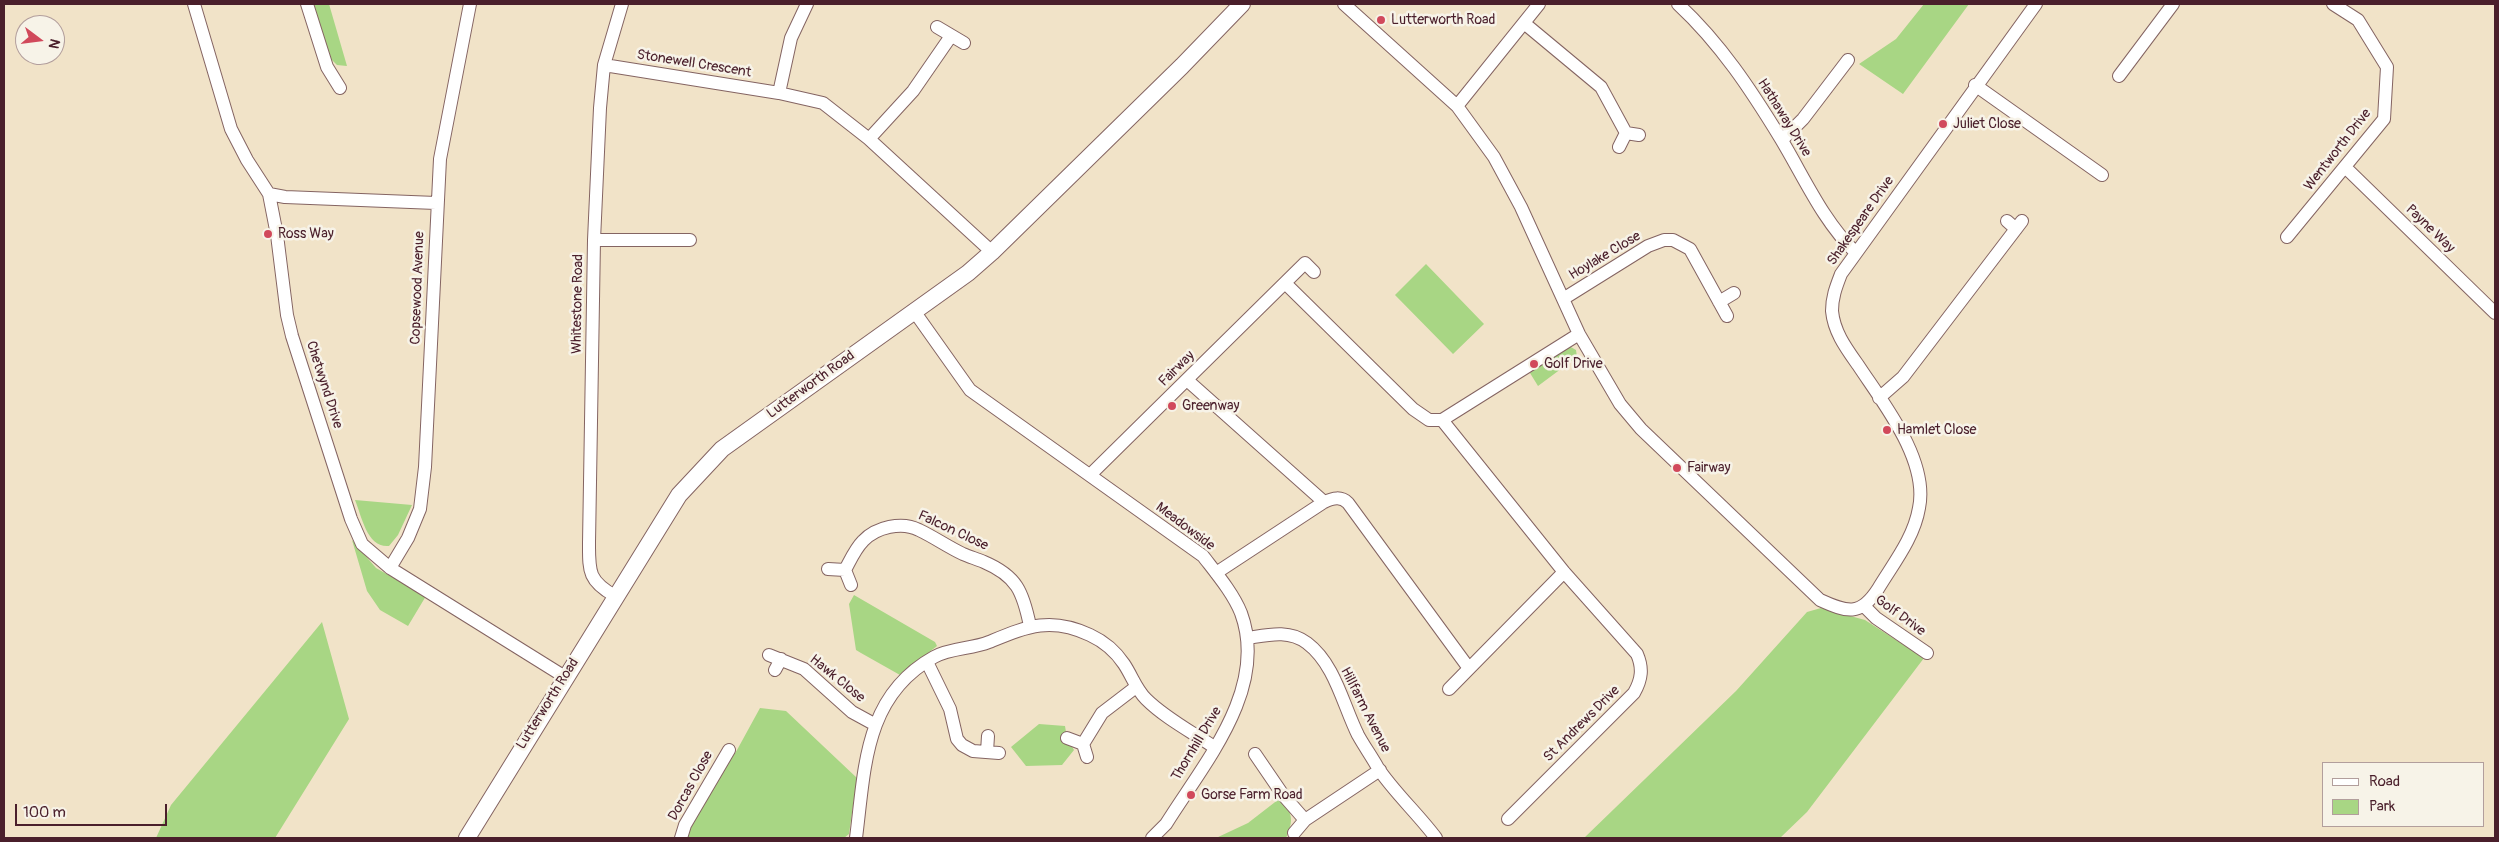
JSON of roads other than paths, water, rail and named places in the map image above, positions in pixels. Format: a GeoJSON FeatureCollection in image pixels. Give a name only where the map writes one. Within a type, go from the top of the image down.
{"type":"FeatureCollection","features":[{"type":"Feature","properties":{"kind":"main road","name":"Lutterworth Road"},"geometry":{"type":"LineString","coordinates":[[467,838],[679,495],[722,449],[914,311],[992,252],[1182,66],[1242,4]]}},
{"type":"Feature","properties":{"kind":"street","name":"Chetwynd Drive"},"geometry":{"type":"LineString","coordinates":[[194,4],[231,128],[247,160],[269,194],[292,336],[348,510],[362,544],[390,568],[565,677]]}},
{"type":"Feature","properties":{"kind":"street"},"geometry":{"type":"LineString","coordinates":[[307,4],[327,66],[340,88]]}},
{"type":"Feature","properties":{"kind":"street","name":"Copsewood Avenue"},"geometry":{"type":"LineString","coordinates":[[390,568],[408,538],[420,509],[425,467],[436,203],[440,159],[470,4]]}},
{"type":"Feature","properties":{"kind":"street","name":"Whitestone Road"},"geometry":{"type":"LineString","coordinates":[[615,596],[599,586],[589,570],[594,240],[600,108],[604,65],[622,4]]}},
{"type":"Feature","properties":{"kind":"street"},"geometry":{"type":"LineString","coordinates":[[779,93],[791,38],[807,4]]}},
{"type":"Feature","properties":{"kind":"street","name":"Golf Drive"},"geometry":{"type":"LineString","coordinates":[[1344,4],[1457,106],[1494,157],[1521,208],[1579,334],[1620,404],[1641,429],[1820,600],[1839,608],[1852,610],[1864,606],[1876,618],[1927,653]]}},
{"type":"Feature","properties":{"kind":"street","name":"Hathaway Drive"},"geometry":{"type":"LineString","coordinates":[[1678,4],[1707,31],[1729,59],[1782,140],[1831,226],[1856,254]]}},
{"type":"Feature","properties":{"kind":"street","name":"Shakespeare Drive"},"geometry":{"type":"LineString","coordinates":[[1864,606],[1872,598],[1908,540],[1920,507],[1918,472],[1911,451],[1838,335],[1832,312],[1834,291],[1841,274],[1975,85],[2036,4]]}},
{"type":"Feature","properties":{"kind":"street"},"geometry":{"type":"LineString","coordinates":[[2119,76],[2173,4]]}},
{"type":"Feature","properties":{"kind":"street","name":"Wentworth Drive"},"geometry":{"type":"LineString","coordinates":[[2287,237],[2384,119],[2387,67],[2358,20],[2333,4]]}},
{"type":"Feature","properties":{"kind":"street"},"geometry":{"type":"LineString","coordinates":[[1457,106],[1524,23],[1532,6]]}},
{"type":"Feature","properties":{"kind":"street"},"geometry":{"type":"LineString","coordinates":[[1524,23],[1601,87],[1633,134],[1619,147]]}},
{"type":"Feature","properties":{"kind":"street"},"geometry":{"type":"LineString","coordinates":[[937,27],[964,43]]}},
{"type":"Feature","properties":{"kind":"street"},"geometry":{"type":"LineString","coordinates":[[869,138],[913,91],[951,36]]}},
{"type":"Feature","properties":{"kind":"street"},"geometry":{"type":"LineString","coordinates":[[1782,140],[1803,120],[1848,60]]}},
{"type":"Feature","properties":{"kind":"street","name":"Stonewell Crescent"},"geometry":{"type":"LineString","coordinates":[[604,65],[779,93],[823,103],[869,138],[992,252]]}},
{"type":"Feature","properties":{"kind":"street"},"geometry":{"type":"LineString","coordinates":[[1975,85],[2102,175]]}},
{"type":"Feature","properties":{"kind":"street","name":"Payne Way"},"geometry":{"type":"LineString","coordinates":[[2345,167],[2495,313]]}},
{"type":"Feature","properties":{"kind":"street"},"geometry":{"type":"LineString","coordinates":[[269,194],[285,197],[436,203]]}},
{"type":"Feature","properties":{"kind":"street"},"geometry":{"type":"LineString","coordinates":[[1879,398],[1903,377],[2015,224]]}},
{"type":"Feature","properties":{"kind":"street"},"geometry":{"type":"LineString","coordinates":[[594,240],[690,240]]}},
{"type":"Feature","properties":{"kind":"street","name":"Hoylake Close"},"geometry":{"type":"LineString","coordinates":[[1563,298],[1648,246],[1664,240],[1673,240],[1690,249],[1727,316]]}},
{"type":"Feature","properties":{"kind":"street","name":"Fairway"},"geometry":{"type":"LineString","coordinates":[[1090,475],[1306,263],[1314,272]]}},
{"type":"Feature","properties":{"kind":"street"},"geometry":{"type":"LineString","coordinates":[[1285,283],[1422,418],[1436,421],[1442,420],[1579,334]]}},
{"type":"Feature","properties":{"kind":"street"},"geometry":{"type":"LineString","coordinates":[[1719,302],[1734,294]]}},
{"type":"Feature","properties":{"kind":"street","name":"Meadowside"},"geometry":{"type":"LineString","coordinates":[[914,311],[970,390],[1203,556],[1216,573],[1324,502]]}},
{"type":"Feature","properties":{"kind":"street"},"geometry":{"type":"LineString","coordinates":[[1187,380],[1324,502],[1336,498],[1348,503],[1468,667]]}},
{"type":"Feature","properties":{"kind":"street"},"geometry":{"type":"LineString","coordinates":[[1442,420],[1564,572],[1449,688]]}},
{"type":"Feature","properties":{"kind":"street","name":"Falcon Close"},"geometry":{"type":"LineString","coordinates":[[845,570],[861,543],[868,537],[881,530],[894,527],[905,526],[918,529],[963,554],[1004,571],[1018,587],[1025,602],[1030,626]]}},
{"type":"Feature","properties":{"kind":"street"},"geometry":{"type":"LineString","coordinates":[[828,569],[845,570],[851,586]]}},
{"type":"Feature","properties":{"kind":"street","name":"St Andrews Drive"},"geometry":{"type":"LineString","coordinates":[[1508,819],[1634,693],[1642,672],[1637,654],[1564,572]]}},
{"type":"Feature","properties":{"kind":"street","name":"Thornhill Drive"},"geometry":{"type":"LineString","coordinates":[[1152,838],[1166,824],[1232,718],[1248,668],[1248,638],[1241,612],[1216,573]]}},
{"type":"Feature","properties":{"kind":"street"},"geometry":{"type":"LineString","coordinates":[[856,838],[867,749],[874,724],[899,683],[936,656],[985,644],[1030,626],[1046,624],[1061,626],[1076,630],[1098,640],[1124,664],[1136,688],[1154,707],[1214,747]]}},
{"type":"Feature","properties":{"kind":"street","name":"Hillfarm Avenue"},"geometry":{"type":"LineString","coordinates":[[1248,638],[1288,634],[1307,643],[1325,664],[1346,704],[1358,735],[1380,770],[1420,815],[1436,838]]}},
{"type":"Feature","properties":{"kind":"street","name":"Hawk Close"},"geometry":{"type":"LineString","coordinates":[[775,661],[804,669],[852,712],[874,724]]}},
{"type":"Feature","properties":{"kind":"street"},"geometry":{"type":"LineString","coordinates":[[926,662],[950,710],[957,739],[962,745],[973,751],[993,753],[988,736]]}},
{"type":"Feature","properties":{"kind":"street"},"geometry":{"type":"LineString","coordinates":[[1087,757],[1083,744],[1102,713],[1136,688]]}},
{"type":"Feature","properties":{"kind":"street"},"geometry":{"type":"LineString","coordinates":[[1067,738],[1083,744]]}},
{"type":"Feature","properties":{"kind":"street","name":"Dorcas Close"},"geometry":{"type":"LineString","coordinates":[[681,838],[684,825],[729,750]]}},
{"type":"Feature","properties":{"kind":"street"},"geometry":{"type":"LineString","coordinates":[[1255,754],[1258,768],[1305,820]]}},
{"type":"Feature","properties":{"kind":"street"},"geometry":{"type":"LineString","coordinates":[[1294,833],[1305,820],[1380,770]]}},
{"type":"Feature","properties":{"kind":"place","name":"Lutterworth Road"},"geometry":{"type":"Point","coordinates":[1381,20]}},
{"type":"Feature","properties":{"kind":"place","name":"Juliet Close"},"geometry":{"type":"Point","coordinates":[1943,124]}},
{"type":"Feature","properties":{"kind":"place","name":"Ross Way"},"geometry":{"type":"Point","coordinates":[268,234]}},
{"type":"Feature","properties":{"kind":"place","name":"Golf Drive"},"geometry":{"type":"Point","coordinates":[1534,364]}},
{"type":"Feature","properties":{"kind":"place","name":"Greenway"},"geometry":{"type":"Point","coordinates":[1172,406]}},
{"type":"Feature","properties":{"kind":"place","name":"Hamlet Close"},"geometry":{"type":"Point","coordinates":[1887,430]}},
{"type":"Feature","properties":{"kind":"place","name":"Fairway"},"geometry":{"type":"Point","coordinates":[1677,468]}},
{"type":"Feature","properties":{"kind":"place","name":"Gorse Farm Road"},"geometry":{"type":"Point","coordinates":[1191,795]}}]}
